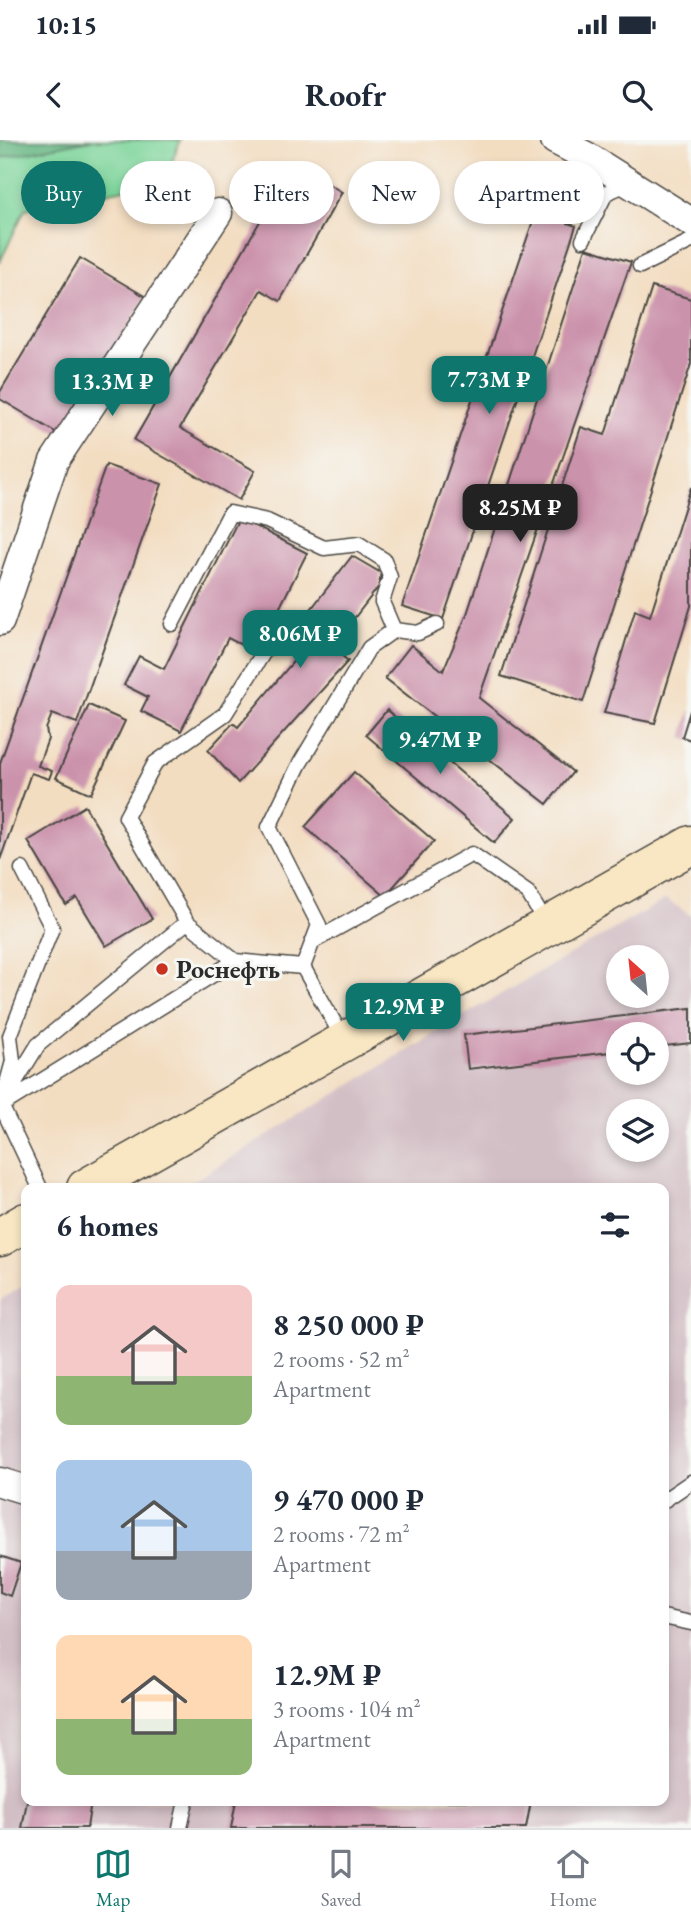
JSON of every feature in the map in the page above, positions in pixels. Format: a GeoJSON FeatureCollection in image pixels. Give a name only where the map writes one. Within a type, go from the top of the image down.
{"type":"FeatureCollection","features":[{"type":"Feature","properties":{"kind":"main road"},"geometry":{"type":"LineString","coordinates":[[95,1183],[691,845]]}},
{"type":"Feature","properties":{"kind":"main road"},"geometry":{"type":"LineString","coordinates":[[0,1237],[21,1225]]}},
{"type":"Feature","properties":{"kind":"street"},"geometry":{"type":"LineString","coordinates":[[555,140],[691,222]]}},
{"type":"Feature","properties":{"kind":"street"},"geometry":{"type":"LineString","coordinates":[[0,621],[54,460],[218,213]]}},
{"type":"Feature","properties":{"kind":"street"},"geometry":{"type":"LineString","coordinates":[[0,1482],[21,1488]]}},
{"type":"Feature","properties":{"kind":"lane"},"geometry":{"type":"LineString","coordinates":[[583,240],[606,193],[629,183]]}},
{"type":"Feature","properties":{"kind":"lane"},"geometry":{"type":"LineString","coordinates":[[640,266],[691,241]]}},
{"type":"Feature","properties":{"kind":"lane"},"geometry":{"type":"LineString","coordinates":[[172,624],[230,513],[267,521],[324,548],[359,544],[384,560],[390,577],[382,602],[394,630]]}},
{"type":"Feature","properties":{"kind":"lane"},"geometry":{"type":"LineString","coordinates":[[345,1042],[303,967],[319,925],[269,827],[299,765],[369,648],[394,630],[418,633],[436,624]]}},
{"type":"Feature","properties":{"kind":"lane"},"geometry":{"type":"LineString","coordinates":[[278,631],[225,714],[155,763],[126,817],[187,922],[235,961],[303,967]]}},
{"type":"Feature","properties":{"kind":"lane"},"geometry":{"type":"LineString","coordinates":[[312,942],[472,854],[528,893],[547,927]]}},
{"type":"Feature","properties":{"kind":"lane"},"geometry":{"type":"LineString","coordinates":[[22,869],[52,928],[10,1036],[13,1061],[1,1105],[38,1183]]}},
{"type":"Feature","properties":{"kind":"lane"},"geometry":{"type":"LineString","coordinates":[[1,1105],[38,1045],[187,922]]}},
{"type":"Feature","properties":{"kind":"lane"},"geometry":{"type":"LineString","coordinates":[[1,1105],[235,961]]}},
{"type":"Feature","properties":{"kind":"lane"},"geometry":{"type":"LineString","coordinates":[[669,1498],[691,1482]]}},
{"type":"Feature","properties":{"kind":"lane"},"geometry":{"type":"LineString","coordinates":[[669,1618],[691,1623]]}},
{"type":"Feature","properties":{"kind":"lane"},"geometry":{"type":"LineString","coordinates":[[180,1828],[185,1806]]}},
{"type":"Feature","properties":{"kind":"shaded area"},"geometry":{"type":"Polygon","coordinates":[[[666,899],[691,916],[691,1828],[0,1828],[0,1300],[21,1287],[21,1806],[669,1806],[669,1183],[190,1183],[451,1023],[666,899]]]}},
{"type":"Feature","properties":{"kind":"green space"},"geometry":{"type":"Polygon","coordinates":[[[0,140],[180,140],[172,161],[120,161],[120,190],[106,193],[106,161],[21,161],[21,217],[0,262],[0,140]]]}},
{"type":"Feature","properties":{"kind":"green space"},"geometry":{"type":"Polygon","coordinates":[[[0,140],[90,140],[0,158],[0,140]]]}},
{"type":"Feature","properties":{"kind":"building"},"geometry":{"type":"Polygon","coordinates":[[[334,187],[342,192],[334,206],[334,187]]]}},
{"type":"Feature","properties":{"kind":"building"},"geometry":{"type":"Polygon","coordinates":[[[258,224],[324,224],[280,301],[261,290],[180,428],[255,471],[239,500],[134,440],[258,224]]]}},
{"type":"Feature","properties":{"kind":"building"},"geometry":{"type":"Polygon","coordinates":[[[532,224],[576,226],[443,619],[402,606],[532,224]]]}},
{"type":"Feature","properties":{"kind":"building"},"geometry":{"type":"Polygon","coordinates":[[[586,248],[631,262],[479,698],[573,772],[547,804],[385,678],[411,645],[443,671],[467,614],[586,248]]]}},
{"type":"Feature","properties":{"kind":"building"},"geometry":{"type":"Polygon","coordinates":[[[80,258],[146,297],[62,436],[0,399],[0,392],[80,258]]]}},
{"type":"Feature","properties":{"kind":"building"},"geometry":{"type":"Polygon","coordinates":[[[652,287],[691,299],[691,364],[583,702],[501,676],[581,427],[605,435],[652,287]]]}},
{"type":"Feature","properties":{"kind":"building"},"geometry":{"type":"Polygon","coordinates":[[[106,465],[162,484],[77,723],[52,714],[46,729],[48,739],[38,766],[52,771],[49,779],[31,773],[0,860],[0,763],[106,465]]]}},
{"type":"Feature","properties":{"kind":"building"},"geometry":{"type":"Polygon","coordinates":[[[691,487],[691,606],[655,723],[604,713],[635,610],[650,616],[691,487]]]}},
{"type":"Feature","properties":{"kind":"building"},"geometry":{"type":"Polygon","coordinates":[[[239,518],[307,553],[257,653],[228,638],[181,731],[141,711],[148,697],[124,685],[139,656],[164,669],[239,518]]]}},
{"type":"Feature","properties":{"kind":"building"},"geometry":{"type":"Polygon","coordinates":[[[352,556],[381,573],[379,586],[332,647],[348,661],[238,783],[208,750],[233,723],[238,727],[303,650],[288,639],[352,556]]]}},
{"type":"Feature","properties":{"kind":"building"},"geometry":{"type":"Polygon","coordinates":[[[89,705],[125,721],[91,794],[56,778],[89,705]]]}},
{"type":"Feature","properties":{"kind":"building"},"geometry":{"type":"Polygon","coordinates":[[[387,710],[515,818],[494,843],[366,735],[387,710]]]}},
{"type":"Feature","properties":{"kind":"building"},"geometry":{"type":"Polygon","coordinates":[[[691,711],[691,740],[682,737],[691,711]]]}},
{"type":"Feature","properties":{"kind":"building"},"geometry":{"type":"Polygon","coordinates":[[[354,772],[434,841],[385,896],[305,827],[354,772]]]}},
{"type":"Feature","properties":{"kind":"building"},"geometry":{"type":"Polygon","coordinates":[[[85,806],[152,919],[106,946],[77,898],[66,905],[28,841],[85,806]]]}},
{"type":"Feature","properties":{"kind":"building"},"geometry":{"type":"Polygon","coordinates":[[[691,1008],[691,1043],[669,1046],[669,1022],[606,1022],[606,1052],[468,1069],[464,1035],[691,1008]]]}},
{"type":"Feature","properties":{"kind":"building"},"geometry":{"type":"Polygon","coordinates":[[[0,1556],[21,1563],[10,1596],[0,1592],[0,1556]]]}},
{"type":"Feature","properties":{"kind":"building"},"geometry":{"type":"Polygon","coordinates":[[[26,1806],[90,1806],[87,1828],[22,1828],[26,1806]]]}},
{"type":"Feature","properties":{"kind":"building"},"geometry":{"type":"Polygon","coordinates":[[[235,1806],[530,1806],[526,1828],[231,1828],[235,1806]]]}},
{"type":"Feature","properties":{"kind":"place","name":"Роснефть"},"geometry":{"type":"Point","coordinates":[162,969]}}]}
